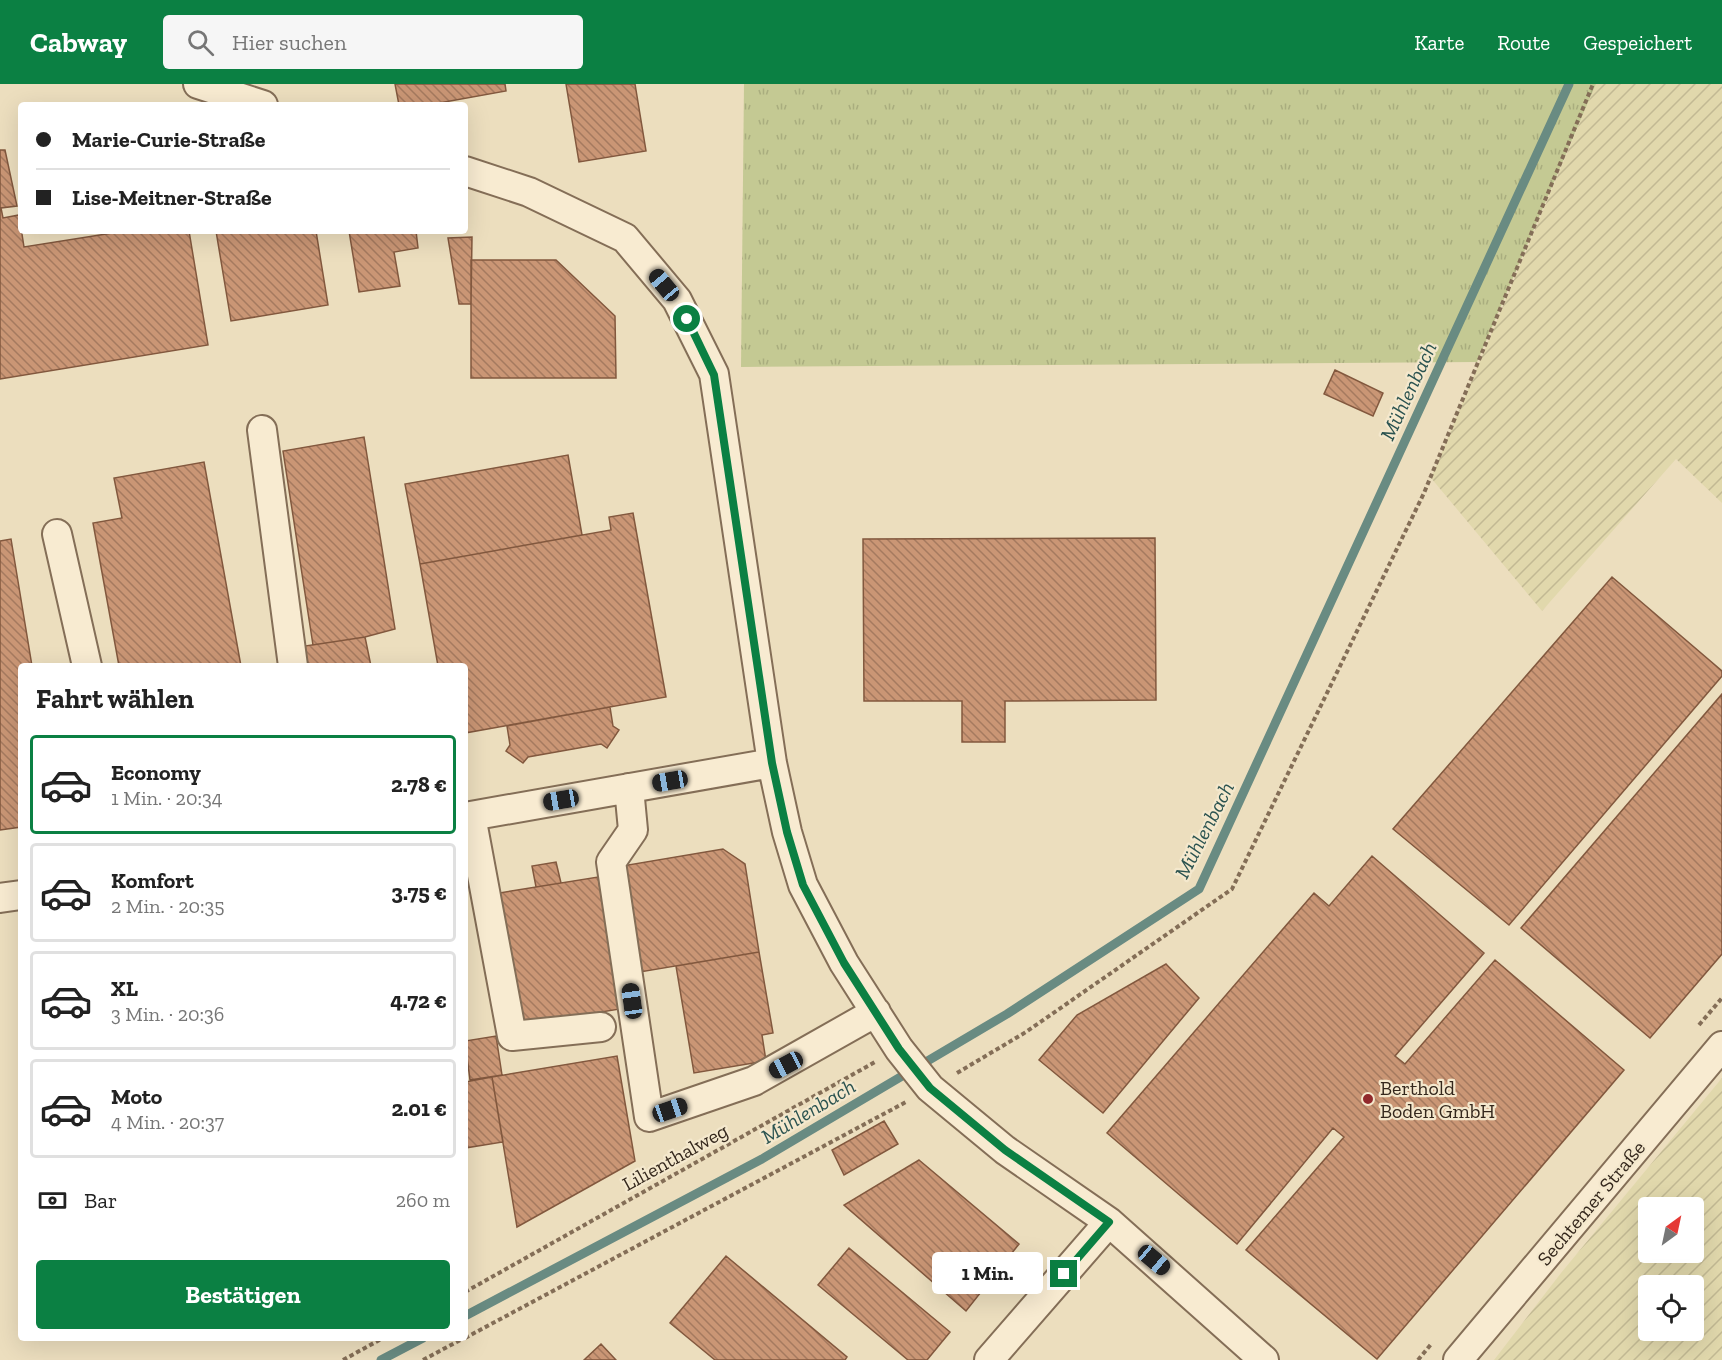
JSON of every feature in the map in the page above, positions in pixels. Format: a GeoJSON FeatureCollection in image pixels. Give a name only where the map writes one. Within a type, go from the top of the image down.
{"type":"FeatureCollection","features":[{"type":"Feature","properties":{"kind":"street"},"geometry":{"type":"LineString","coordinates":[[198,84],[254,102]]}},
{"type":"Feature","properties":{"kind":"street"},"geometry":{"type":"LineString","coordinates":[[468,172],[529,192],[625,238],[677,300],[714,375],[772,763],[787,832],[803,885],[844,963],[899,1049],[930,1088],[1005,1150],[1109,1222],[1264,1360]]}},
{"type":"Feature","properties":{"kind":"street"},"geometry":{"type":"LineString","coordinates":[[262,430],[293,663]]}},
{"type":"Feature","properties":{"kind":"street"},"geometry":{"type":"LineString","coordinates":[[57,534],[86,663]]}},
{"type":"Feature","properties":{"kind":"street"},"geometry":{"type":"LineString","coordinates":[[601,1027],[512,1036],[468,816],[772,763]]}},
{"type":"Feature","properties":{"kind":"street"},"geometry":{"type":"LineString","coordinates":[[629,788],[633,830],[611,862],[649,1117],[754,1081],[876,1012]]}},
{"type":"Feature","properties":{"kind":"street"},"geometry":{"type":"LineString","coordinates":[[0,898],[18,895]]}},
{"type":"Feature","properties":{"kind":"street","name":"Sechtemer Straße"},"geometry":{"type":"LineString","coordinates":[[1458,1360],[1722,1046]]}},
{"type":"Feature","properties":{"kind":"street"},"geometry":{"type":"LineString","coordinates":[[989,1360],[1109,1222]]}},
{"type":"Feature","properties":{"kind":"path"},"geometry":{"type":"LineString","coordinates":[[468,1336],[930,1088],[1026,1032],[1232,889],[1424,493],[1593,84]]}},
{"type":"Feature","properties":{"kind":"path","name":"Lilienthalweg"},"geometry":{"type":"LineString","coordinates":[[468,1290],[899,1049]]}},
{"type":"Feature","properties":{"kind":"path"},"geometry":{"type":"LineString","coordinates":[[343,1360],[378,1341]]}},
{"type":"Feature","properties":{"kind":"path"},"geometry":{"type":"LineString","coordinates":[[423,1360],[459,1341]]}},
{"type":"Feature","properties":{"kind":"shaded area"},"geometry":{"type":"Polygon","coordinates":[[[1596,84],[1722,84],[1722,503],[1676,459],[1542,611],[1431,478],[1596,84]]]}},
{"type":"Feature","properties":{"kind":"shaded area"},"geometry":{"type":"Polygon","coordinates":[[[1722,1078],[1722,1360],[1494,1360],[1561,1273],[1722,1078]]]}},
{"type":"Feature","properties":{"kind":"green space"},"geometry":{"type":"Polygon","coordinates":[[[744,84],[1596,84],[1477,362],[741,367],[744,84]]]}},
{"type":"Feature","properties":{"kind":"building"},"geometry":{"type":"Polygon","coordinates":[[[395,84],[505,84],[506,91],[445,102],[398,102],[395,84]]]}},
{"type":"Feature","properties":{"kind":"building"},"geometry":{"type":"Polygon","coordinates":[[[566,84],[635,84],[646,151],[579,162],[566,84]]]}},
{"type":"Feature","properties":{"kind":"building"},"geometry":{"type":"Polygon","coordinates":[[[0,150],[5,150],[17,206],[1,208],[3,218],[18,215],[18,234],[22,234],[24,247],[106,234],[190,234],[208,345],[0,379],[0,150]]]}},
{"type":"Feature","properties":{"kind":"building"},"geometry":{"type":"Polygon","coordinates":[[[216,234],[316,234],[328,305],[231,321],[216,234]]]}},
{"type":"Feature","properties":{"kind":"building"},"geometry":{"type":"Polygon","coordinates":[[[349,234],[416,234],[418,248],[394,252],[400,286],[359,292],[349,234]]]}},
{"type":"Feature","properties":{"kind":"building"},"geometry":{"type":"Polygon","coordinates":[[[472,237],[471,304],[459,304],[448,238],[472,237]]]}},
{"type":"Feature","properties":{"kind":"building"},"geometry":{"type":"Polygon","coordinates":[[[471,260],[556,260],[615,316],[616,378],[471,378],[471,260]]]}},
{"type":"Feature","properties":{"kind":"building"},"geometry":{"type":"Polygon","coordinates":[[[1335,370],[1383,393],[1373,416],[1324,394],[1335,370]]]}},
{"type":"Feature","properties":{"kind":"building"},"geometry":{"type":"Polygon","coordinates":[[[364,437],[395,629],[365,637],[313,645],[283,451],[364,437]]]}},
{"type":"Feature","properties":{"kind":"building"},"geometry":{"type":"Polygon","coordinates":[[[568,455],[582,535],[420,564],[405,484],[568,455]]]}},
{"type":"Feature","properties":{"kind":"building"},"geometry":{"type":"Polygon","coordinates":[[[204,462],[240,663],[118,663],[93,523],[122,518],[114,478],[204,462]]]}},
{"type":"Feature","properties":{"kind":"building"},"geometry":{"type":"Polygon","coordinates":[[[633,513],[666,697],[468,732],[468,663],[437,663],[420,564],[611,530],[609,517],[633,513]]]}},
{"type":"Feature","properties":{"kind":"building"},"geometry":{"type":"Polygon","coordinates":[[[1155,538],[1156,700],[1005,701],[1005,742],[962,742],[962,701],[864,701],[863,539],[1155,538]]]}},
{"type":"Feature","properties":{"kind":"building"},"geometry":{"type":"Polygon","coordinates":[[[11,539],[32,663],[18,663],[18,827],[0,830],[0,541],[11,539]]]}},
{"type":"Feature","properties":{"kind":"building"},"geometry":{"type":"Polygon","coordinates":[[[1612,577],[1722,671],[1722,676],[1509,925],[1393,829],[1612,577]]]}},
{"type":"Feature","properties":{"kind":"building"},"geometry":{"type":"Polygon","coordinates":[[[365,637],[370,663],[301,663],[298,647],[365,637]]]}},
{"type":"Feature","properties":{"kind":"building"},"geometry":{"type":"Polygon","coordinates":[[[1722,694],[1722,954],[1650,1038],[1521,928],[1722,694]]]}},
{"type":"Feature","properties":{"kind":"building"},"geometry":{"type":"Polygon","coordinates":[[[610,707],[613,726],[619,730],[607,748],[601,744],[528,757],[523,763],[506,751],[510,745],[507,726],[610,707]]]}},
{"type":"Feature","properties":{"kind":"building"},"geometry":{"type":"Polygon","coordinates":[[[723,849],[745,864],[759,952],[640,972],[622,866],[723,849]]]}},
{"type":"Feature","properties":{"kind":"building","name":"Berthold Boden GmbH"},"geometry":{"type":"Polygon","coordinates":[[[1372,856],[1484,953],[1395,1056],[1405,1064],[1495,960],[1624,1070],[1377,1359],[1246,1250],[1344,1137],[1333,1128],[1237,1244],[1107,1133],[1314,893],[1329,906],[1372,856]]]}},
{"type":"Feature","properties":{"kind":"building"},"geometry":{"type":"Polygon","coordinates":[[[556,862],[561,883],[536,887],[532,866],[556,862]]]}},
{"type":"Feature","properties":{"kind":"building"},"geometry":{"type":"Polygon","coordinates":[[[598,877],[620,1009],[521,1025],[499,893],[598,877]]]}},
{"type":"Feature","properties":{"kind":"building"},"geometry":{"type":"Polygon","coordinates":[[[759,952],[773,1033],[762,1035],[766,1061],[694,1073],[676,966],[759,952]]]}},
{"type":"Feature","properties":{"kind":"building"},"geometry":{"type":"Polygon","coordinates":[[[1166,964],[1199,998],[1103,1113],[1039,1060],[1077,1015],[1166,964]]]}},
{"type":"Feature","properties":{"kind":"building"},"geometry":{"type":"Polygon","coordinates":[[[496,1036],[502,1075],[470,1080],[468,1041],[496,1036]]]}},
{"type":"Feature","properties":{"kind":"building"},"geometry":{"type":"Polygon","coordinates":[[[617,1056],[635,1161],[517,1227],[492,1077],[617,1056]]]}},
{"type":"Feature","properties":{"kind":"building"},"geometry":{"type":"Polygon","coordinates":[[[492,1077],[503,1142],[468,1148],[468,1081],[492,1077]]]}},
{"type":"Feature","properties":{"kind":"building"},"geometry":{"type":"Polygon","coordinates":[[[884,1121],[898,1144],[844,1175],[832,1150],[884,1121]]]}},
{"type":"Feature","properties":{"kind":"building"},"geometry":{"type":"Polygon","coordinates":[[[919,1160],[1019,1244],[966,1311],[844,1205],[919,1160]]]}},
{"type":"Feature","properties":{"kind":"building"},"geometry":{"type":"Polygon","coordinates":[[[849,1248],[950,1332],[927,1360],[908,1360],[818,1285],[849,1248]]]}},
{"type":"Feature","properties":{"kind":"building"},"geometry":{"type":"Polygon","coordinates":[[[726,1256],[847,1357],[845,1360],[715,1360],[670,1323],[726,1256]]]}},
{"type":"Feature","properties":{"kind":"building"},"geometry":{"type":"Polygon","coordinates":[[[601,1344],[616,1360],[584,1360],[601,1344]]]}},
{"type":"Feature","properties":{"kind":"waterway","name":"Mühlenbach"},"geometry":{"type":"LineString","coordinates":[[468,1314],[762,1159],[1007,1014],[1199,889],[1569,84]]}},
{"type":"Feature","properties":{"kind":"waterway","name":"Mühlenbach"},"geometry":{"type":"LineString","coordinates":[[381,1360],[417,1341]]}},
{"type":"Feature","properties":{"kind":"place","name":"Berthold Boden GmbH"},"geometry":{"type":"Point","coordinates":[1368,1099]}},
{"type":"Feature","properties":{"kind":"route"},"geometry":{"type":"LineString","coordinates":[[687,319],[714,375],[772,763],[787,832],[803,885],[844,963],[899,1049],[930,1088],[1005,1150],[1109,1222],[1064,1274]]}}]}
